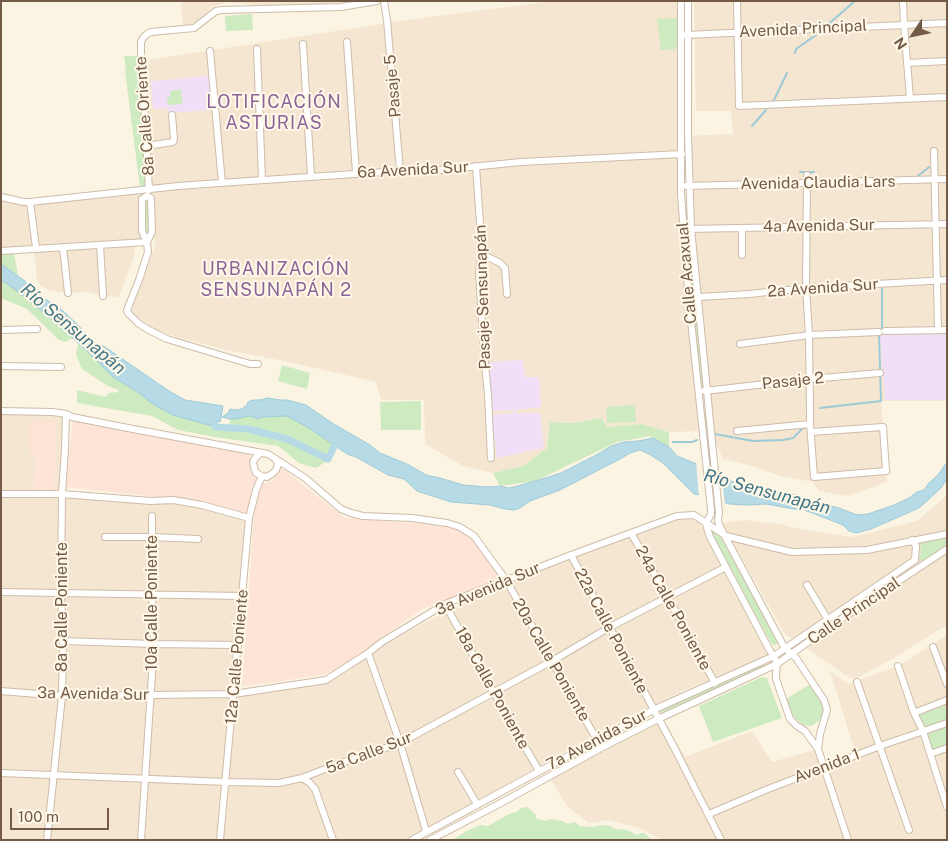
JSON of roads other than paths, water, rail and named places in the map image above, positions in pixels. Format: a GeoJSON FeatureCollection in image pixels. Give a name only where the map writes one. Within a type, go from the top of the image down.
{"type":"FeatureCollection","features":[{"type":"Feature","properties":{"kind":"street","name":"8a Calle Oriente"},"geometry":{"type":"LineString","coordinates":[[258,364],[250,364],[167,339],[147,329],[130,316],[127,310],[140,280],[148,252],[147,242],[142,231],[142,199],[148,192],[141,42],[151,32],[194,28],[216,11],[341,7],[377,1]]}},
{"type":"Feature","properties":{"kind":"street","name":"Pasaje 5"},"geometry":{"type":"LineString","coordinates":[[384,1],[400,171]]}},
{"type":"Feature","properties":{"kind":"street","name":"Calle Acaxual"},"geometry":{"type":"LineString","coordinates":[[681,1],[680,186],[688,292],[711,509],[711,514],[706,523]]}},
{"type":"Feature","properties":{"kind":"street","name":"Calle Acaxual"},"geometry":{"type":"LineString","coordinates":[[688,1],[688,159],[691,228],[718,516]]}},
{"type":"Feature","properties":{"kind":"street"},"geometry":{"type":"LineString","coordinates":[[737,1],[739,106],[947,96]]}},
{"type":"Feature","properties":{"kind":"street"},"geometry":{"type":"LineString","coordinates":[[903,1],[910,98]]}},
{"type":"Feature","properties":{"kind":"street","name":"Avenida Principal"},"geometry":{"type":"LineString","coordinates":[[688,34],[947,23]]}},
{"type":"Feature","properties":{"kind":"street"},"geometry":{"type":"LineString","coordinates":[[680,35],[688,34]]}},
{"type":"Feature","properties":{"kind":"street"},"geometry":{"type":"LineString","coordinates":[[347,42],[356,174]]}},
{"type":"Feature","properties":{"kind":"street"},"geometry":{"type":"LineString","coordinates":[[303,44],[311,176]]}},
{"type":"Feature","properties":{"kind":"street"},"geometry":{"type":"LineString","coordinates":[[257,48],[262,180]]}},
{"type":"Feature","properties":{"kind":"street"},"geometry":{"type":"LineString","coordinates":[[210,51],[222,183]]}},
{"type":"Feature","properties":{"kind":"street"},"geometry":{"type":"LineString","coordinates":[[907,63],[947,60]]}},
{"type":"Feature","properties":{"kind":"street"},"geometry":{"type":"LineString","coordinates":[[147,146],[173,142],[172,116]]}},
{"type":"Feature","properties":{"kind":"street"},"geometry":{"type":"LineString","coordinates":[[680,154],[688,150]]}},
{"type":"Feature","properties":{"kind":"street"},"geometry":{"type":"LineString","coordinates":[[934,150],[938,330]]}},
{"type":"Feature","properties":{"kind":"street","name":"6a Avenida Sur"},"geometry":{"type":"LineString","coordinates":[[1,197],[30,202],[148,192],[178,186],[311,176],[440,170],[562,160],[680,154]]}},
{"type":"Feature","properties":{"kind":"street"},"geometry":{"type":"LineString","coordinates":[[680,154],[688,159]]}},
{"type":"Feature","properties":{"kind":"street","name":"Pasaje Sensunapán"},"geometry":{"type":"LineString","coordinates":[[476,166],[482,256],[479,272],[491,458]]}},
{"type":"Feature","properties":{"kind":"street"},"geometry":{"type":"LineString","coordinates":[[807,176],[805,258],[810,335],[810,424],[814,477],[886,470],[883,427],[811,432]]}},
{"type":"Feature","properties":{"kind":"street","name":"Avenida Claudia Lars"},"geometry":{"type":"LineString","coordinates":[[680,186],[947,179]]}},
{"type":"Feature","properties":{"kind":"street"},"geometry":{"type":"LineString","coordinates":[[30,202],[36,248]]}},
{"type":"Feature","properties":{"kind":"street","name":"4a Avenida Sur"},"geometry":{"type":"LineString","coordinates":[[683,229],[947,224]]}},
{"type":"Feature","properties":{"kind":"street"},"geometry":{"type":"LineString","coordinates":[[742,228],[742,255]]}},
{"type":"Feature","properties":{"kind":"street"},"geometry":{"type":"LineString","coordinates":[[1,251],[147,242]]}},
{"type":"Feature","properties":{"kind":"street"},"geometry":{"type":"LineString","coordinates":[[100,244],[103,296]]}},
{"type":"Feature","properties":{"kind":"street"},"geometry":{"type":"LineString","coordinates":[[63,247],[68,293]]}},
{"type":"Feature","properties":{"kind":"street"},"geometry":{"type":"LineString","coordinates":[[482,256],[500,263],[505,268],[507,294]]}},
{"type":"Feature","properties":{"kind":"street","name":"2a Avenida Sur"},"geometry":{"type":"LineString","coordinates":[[698,297],[806,288],[947,280]]}},
{"type":"Feature","properties":{"kind":"street"},"geometry":{"type":"LineString","coordinates":[[688,292],[698,297]]}},
{"type":"Feature","properties":{"kind":"street"},"geometry":{"type":"LineString","coordinates":[[689,302],[698,297]]}},
{"type":"Feature","properties":{"kind":"street"},"geometry":{"type":"LineString","coordinates":[[1,330],[37,329]]}},
{"type":"Feature","properties":{"kind":"street"},"geometry":{"type":"LineString","coordinates":[[740,344],[810,335],[947,330]]}},
{"type":"Feature","properties":{"kind":"street"},"geometry":{"type":"LineString","coordinates":[[1,366],[61,367]]}},
{"type":"Feature","properties":{"kind":"street","name":"Pasaje 2"},"geometry":{"type":"LineString","coordinates":[[706,390],[880,373]]}},
{"type":"Feature","properties":{"kind":"street"},"geometry":{"type":"LineString","coordinates":[[699,392],[706,390]]}},
{"type":"Feature","properties":{"kind":"street"},"geometry":{"type":"LineString","coordinates":[[1,411],[66,414],[72,417],[133,430],[268,454],[276,458],[278,464],[276,470],[267,477],[256,473],[254,468],[256,456],[261,453]]}},
{"type":"Feature","properties":{"kind":"street"},"geometry":{"type":"LineString","coordinates":[[62,494],[66,414]]}},
{"type":"Feature","properties":{"kind":"street"},"geometry":{"type":"LineString","coordinates":[[737,431],[810,424]]}},
{"type":"Feature","properties":{"kind":"street","name":"20a Calle Poniente"},"geometry":{"type":"LineString","coordinates":[[276,458],[305,478],[341,508],[351,513],[363,516],[438,521],[460,527],[474,536],[506,580],[597,740]]}},
{"type":"Feature","properties":{"kind":"street","name":"12a Calle Poniente"},"geometry":{"type":"LineString","coordinates":[[220,840],[249,518],[256,490],[262,476]]}},
{"type":"Feature","properties":{"kind":"street"},"geometry":{"type":"LineString","coordinates":[[1,494],[62,494],[151,501],[173,500],[249,518]]}},
{"type":"Feature","properties":{"kind":"street","name":"8a Calle Poniente"},"geometry":{"type":"LineString","coordinates":[[47,840],[62,696],[62,494]]}},
{"type":"Feature","properties":{"kind":"street","name":"3a Avenida Sur"},"geometry":{"type":"LineString","coordinates":[[1,691],[62,696],[234,694],[326,680],[382,642],[445,604],[571,555],[682,515],[694,515],[726,536],[792,552],[866,550],[947,534]]}},
{"type":"Feature","properties":{"kind":"street","name":"10a Calle Poniente"},"geometry":{"type":"LineString","coordinates":[[141,840],[154,644],[152,516]]}},
{"type":"Feature","properties":{"kind":"street","name":"Calle Principal"},"geometry":{"type":"LineString","coordinates":[[718,516],[719,525],[785,648],[791,654],[947,549]]}},
{"type":"Feature","properties":{"kind":"street"},"geometry":{"type":"LineString","coordinates":[[706,523],[710,537],[774,656],[777,664],[776,679],[790,719],[805,731],[818,749],[848,840]]}},
{"type":"Feature","properties":{"kind":"street","name":"24a Calle Poniente"},"geometry":{"type":"LineString","coordinates":[[631,533],[715,683]]}},
{"type":"Feature","properties":{"kind":"street"},"geometry":{"type":"LineString","coordinates":[[105,537],[198,539]]}},
{"type":"Feature","properties":{"kind":"street"},"geometry":{"type":"LineString","coordinates":[[912,540],[916,546],[915,560],[924,565]]}},
{"type":"Feature","properties":{"kind":"street","name":"22a Calle Poniente"},"geometry":{"type":"LineString","coordinates":[[571,555],[721,840]]}},
{"type":"Feature","properties":{"kind":"street","name":"Calle Principal"},"geometry":{"type":"LineString","coordinates":[[785,648],[915,560]]}},
{"type":"Feature","properties":{"kind":"street","name":"5a Calle Sur"},"geometry":{"type":"LineString","coordinates":[[1,773],[280,783],[302,778],[400,743],[552,661],[610,627],[726,567]]}},
{"type":"Feature","properties":{"kind":"street"},"geometry":{"type":"LineString","coordinates":[[807,585],[828,620]]}},
{"type":"Feature","properties":{"kind":"street"},"geometry":{"type":"LineString","coordinates":[[1,592],[243,596]]}},
{"type":"Feature","properties":{"kind":"street","name":"18a Calle Poniente"},"geometry":{"type":"LineString","coordinates":[[445,604],[539,771]]}},
{"type":"Feature","properties":{"kind":"street"},"geometry":{"type":"LineString","coordinates":[[63,642],[238,645]]}},
{"type":"Feature","properties":{"kind":"street"},"geometry":{"type":"LineString","coordinates":[[933,647],[947,684]]}},
{"type":"Feature","properties":{"kind":"street","name":"7a Avenida Sur"},"geometry":{"type":"LineString","coordinates":[[412,840],[653,710],[774,656],[785,648]]}},
{"type":"Feature","properties":{"kind":"street"},"geometry":{"type":"LineString","coordinates":[[368,653],[400,743],[426,831]]}},
{"type":"Feature","properties":{"kind":"street"},"geometry":{"type":"LineString","coordinates":[[791,654],[799,662],[824,700],[827,710],[818,749]]}},
{"type":"Feature","properties":{"kind":"street","name":"7a Avenida Sur"},"geometry":{"type":"LineString","coordinates":[[430,840],[601,748],[658,719],[777,664],[791,654]]}},
{"type":"Feature","properties":{"kind":"street"},"geometry":{"type":"LineString","coordinates":[[898,666],[914,713],[923,731],[947,807]]}},
{"type":"Feature","properties":{"kind":"street"},"geometry":{"type":"LineString","coordinates":[[857,682],[909,830]]}},
{"type":"Feature","properties":{"kind":"street"},"geometry":{"type":"LineString","coordinates":[[914,713],[947,700]]}},
{"type":"Feature","properties":{"kind":"street"},"geometry":{"type":"LineString","coordinates":[[805,731],[816,729],[824,721]]}},
{"type":"Feature","properties":{"kind":"street","name":"Avenida 1"},"geometry":{"type":"LineString","coordinates":[[709,814],[880,746],[947,723]]}},
{"type":"Feature","properties":{"kind":"street"},"geometry":{"type":"LineString","coordinates":[[930,754],[947,748]]}},
{"type":"Feature","properties":{"kind":"street"},"geometry":{"type":"LineString","coordinates":[[458,772],[477,804]]}},
{"type":"Feature","properties":{"kind":"street"},"geometry":{"type":"LineString","coordinates":[[302,778],[315,789],[334,840]]}},
{"type":"Feature","properties":{"kind":"water","name":"Río Sensunapán"},"geometry":{"type":"Polygon","coordinates":[[[1,264],[25,281],[29,288],[62,310],[93,342],[105,347],[169,391],[185,400],[223,406],[220,422],[218,421],[216,427],[173,415],[113,377],[48,316],[5,282],[1,281],[1,264]]]}},
{"type":"Feature","properties":{"kind":"water","name":"Río Sensunapán"},"geometry":{"type":"Polygon","coordinates":[[[268,398],[306,405],[380,453],[409,465],[426,475],[463,485],[514,487],[561,473],[611,446],[653,438],[669,447],[677,456],[737,484],[801,496],[809,501],[839,508],[857,515],[868,514],[894,505],[924,490],[947,462],[947,479],[941,488],[919,508],[871,529],[856,533],[849,531],[843,525],[802,509],[766,504],[729,504],[702,494],[694,494],[663,463],[640,450],[630,453],[560,490],[530,501],[520,508],[514,510],[505,509],[490,505],[451,502],[417,491],[404,479],[388,475],[347,454],[309,428],[287,416],[257,419],[249,416],[235,419],[222,417],[230,409],[242,409],[248,402],[268,398]]]}},
{"type":"Feature","properties":{"kind":"waterway"},"geometry":{"type":"LineString","coordinates":[[825,27],[855,1]]}},
{"type":"Feature","properties":{"kind":"waterway"},"geometry":{"type":"LineString","coordinates":[[795,53],[796,49],[816,35]]}},
{"type":"Feature","properties":{"kind":"waterway"},"geometry":{"type":"LineString","coordinates":[[773,102],[787,73]]}},
{"type":"Feature","properties":{"kind":"waterway"},"geometry":{"type":"LineString","coordinates":[[752,126],[766,110]]}},
{"type":"Feature","properties":{"kind":"waterway"},"geometry":{"type":"LineString","coordinates":[[918,176],[929,167]]}},
{"type":"Feature","properties":{"kind":"waterway"},"geometry":{"type":"LineString","coordinates":[[800,172],[814,172]]}},
{"type":"Feature","properties":{"kind":"waterway"},"geometry":{"type":"LineString","coordinates":[[882,289],[882,329]]}},
{"type":"Feature","properties":{"kind":"waterway"},"geometry":{"type":"LineString","coordinates":[[820,408],[881,401],[879,334]]}},
{"type":"Feature","properties":{"kind":"waterway"},"geometry":{"type":"LineString","coordinates":[[715,434],[753,441],[783,440],[793,438],[805,426]]}},
{"type":"Feature","properties":{"kind":"waterway"},"geometry":{"type":"LineString","coordinates":[[216,427],[248,429],[287,439],[328,459],[339,437]]}},
{"type":"Feature","properties":{"kind":"waterway"},"geometry":{"type":"LineString","coordinates":[[673,442],[692,442],[697,440]]}},
{"type":"Feature","properties":{"kind":"district","name":"LOTIFICACIÓN ASTURIAS"},"geometry":{"type":"Point","coordinates":[274,112]}},
{"type":"Feature","properties":{"kind":"district","name":"URBANIZACIÓN SENSUNAPÁN 2"},"geometry":{"type":"Point","coordinates":[276,279]}}]}
